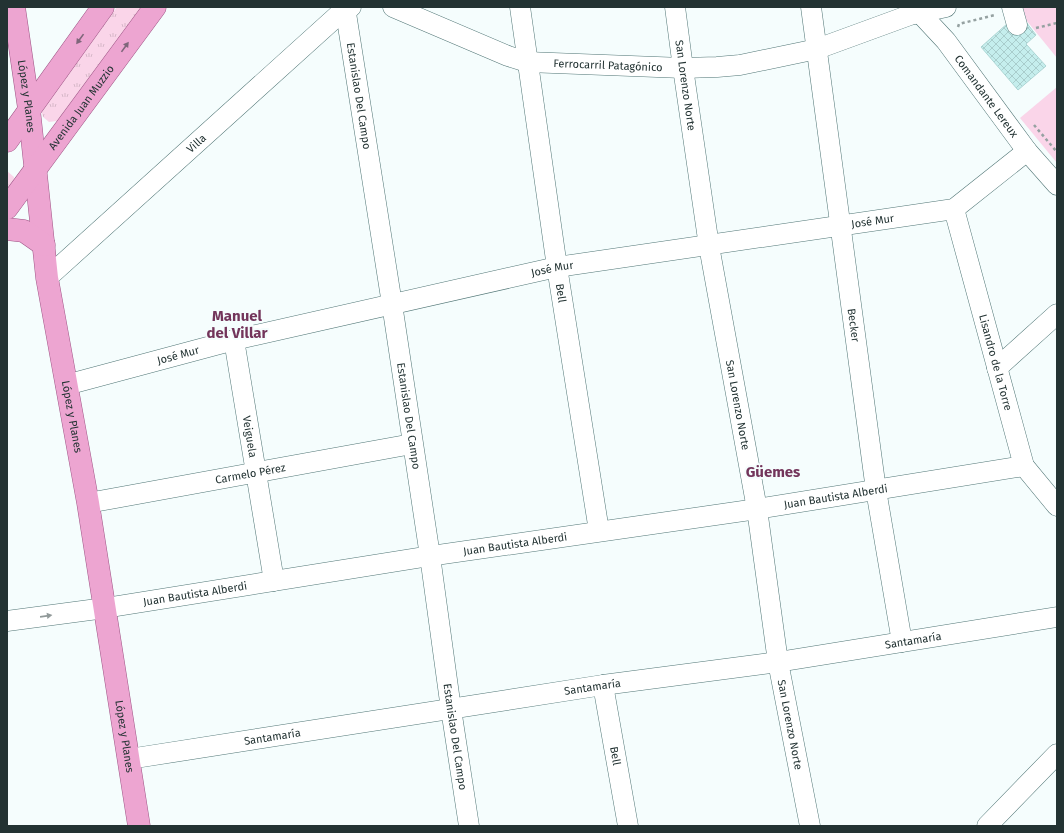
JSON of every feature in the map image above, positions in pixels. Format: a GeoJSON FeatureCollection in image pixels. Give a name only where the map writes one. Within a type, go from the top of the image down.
{"type":"FeatureCollection","features":[{"type":"Feature","properties":{"kind":"main road","name":"López y Planes"},"geometry":{"type":"LineString","coordinates":[[14,7],[29,109],[47,278],[88,503],[139,826]]}},
{"type":"Feature","properties":{"kind":"main road"},"geometry":{"type":"LineString","coordinates":[[7,142],[103,7]]}},
{"type":"Feature","properties":{"kind":"main road","name":"Avenida Juan Muzzio"},"geometry":{"type":"LineString","coordinates":[[7,208],[155,7]]}},
{"type":"Feature","properties":{"kind":"main road"},"geometry":{"type":"LineString","coordinates":[[7,229],[24,231],[44,245]]}},
{"type":"Feature","properties":{"kind":"street","name":"Villa"},"geometry":{"type":"LineString","coordinates":[[47,278],[347,7]]}},
{"type":"Feature","properties":{"kind":"street","name":"Estanislao Del Campo"},"geometry":{"type":"LineString","coordinates":[[347,7],[430,556],[469,826]]}},
{"type":"Feature","properties":{"kind":"street","name":"Ferrocarril Patagónico"},"geometry":{"type":"LineString","coordinates":[[393,7],[508,56],[527,62],[682,68],[740,65],[817,49],[919,10],[946,7]]}},
{"type":"Feature","properties":{"kind":"street","name":"Bell"},"geometry":{"type":"LineString","coordinates":[[520,7],[557,267],[599,531]]}},
{"type":"Feature","properties":{"kind":"street","name":"San Lorenzo Norte"},"geometry":{"type":"LineString","coordinates":[[675,7],[682,68],[709,246],[756,509],[778,662],[810,826]]}},
{"type":"Feature","properties":{"kind":"street","name":"Becker"},"geometry":{"type":"LineString","coordinates":[[811,7],[876,490],[902,642]]}},
{"type":"Feature","properties":{"kind":"street","name":"Comandante Lereux"},"geometry":{"type":"LineString","coordinates":[[919,10],[946,41],[1027,151],[1057,185]]}},
{"type":"Feature","properties":{"kind":"street","name":"José Mur"},"geometry":{"type":"LineString","coordinates":[[66,385],[234,340],[557,267],[954,209],[1027,151]]}},
{"type":"Feature","properties":{"kind":"street","name":"Lisandro de la Torre"},"geometry":{"type":"LineString","coordinates":[[954,209],[1024,466],[1057,506]]}},
{"type":"Feature","properties":{"kind":"street"},"geometry":{"type":"LineString","coordinates":[[997,368],[1057,314]]}},
{"type":"Feature","properties":{"kind":"street","name":"Veiguela"},"geometry":{"type":"LineString","coordinates":[[234,340],[274,581]]}},
{"type":"Feature","properties":{"kind":"street","name":"Carmelo Pérez"},"geometry":{"type":"LineString","coordinates":[[88,503],[412,444]]}},
{"type":"Feature","properties":{"kind":"street","name":"Juan Bautista Alberdi"},"geometry":{"type":"LineString","coordinates":[[7,621],[104,608],[430,556],[756,509],[1024,466]]}},
{"type":"Feature","properties":{"kind":"street","name":"Santamaría"},"geometry":{"type":"LineString","coordinates":[[129,759],[603,685],[778,662],[1057,617]]}},
{"type":"Feature","properties":{"kind":"street","name":"Bell"},"geometry":{"type":"LineString","coordinates":[[603,685],[628,826]]}},
{"type":"Feature","properties":{"kind":"street"},"geometry":{"type":"LineString","coordinates":[[987,826],[1057,754]]}},
{"type":"Feature","properties":{"kind":"path"},"geometry":{"type":"LineString","coordinates":[[958,30],[959,24],[1019,18],[1057,23]]}},
{"type":"Feature","properties":{"kind":"path"},"geometry":{"type":"LineString","coordinates":[[1032,123],[1057,152]]}},
{"type":"Feature","properties":{"kind":"green space"},"geometry":{"type":"Polygon","coordinates":[[[117,7],[142,7],[57,121],[49,122],[43,117],[41,110],[117,7]]]}},
{"type":"Feature","properties":{"kind":"green space"},"geometry":{"type":"Polygon","coordinates":[[[1020,7],[1057,7],[1057,58],[1022,15],[1020,7]]]}},
{"type":"Feature","properties":{"kind":"green space"},"geometry":{"type":"Polygon","coordinates":[[[1057,87],[1057,163],[1020,118],[1057,87]]]}},
{"type":"Feature","properties":{"kind":"green space"},"geometry":{"type":"Polygon","coordinates":[[[7,171],[14,177],[13,187],[7,194],[7,171]]]}},
{"type":"Feature","properties":{"kind":"building"},"geometry":{"type":"Polygon","coordinates":[[[1026,22],[1036,35],[1026,44],[1046,66],[1018,90],[981,47],[1008,23],[1026,22]]]}},
{"type":"Feature","properties":{"kind":"district","name":"Manuel del Villar"},"geometry":{"type":"Point","coordinates":[237,324]}},
{"type":"Feature","properties":{"kind":"district","name":"Güemes"},"geometry":{"type":"Point","coordinates":[773,472]}}]}
